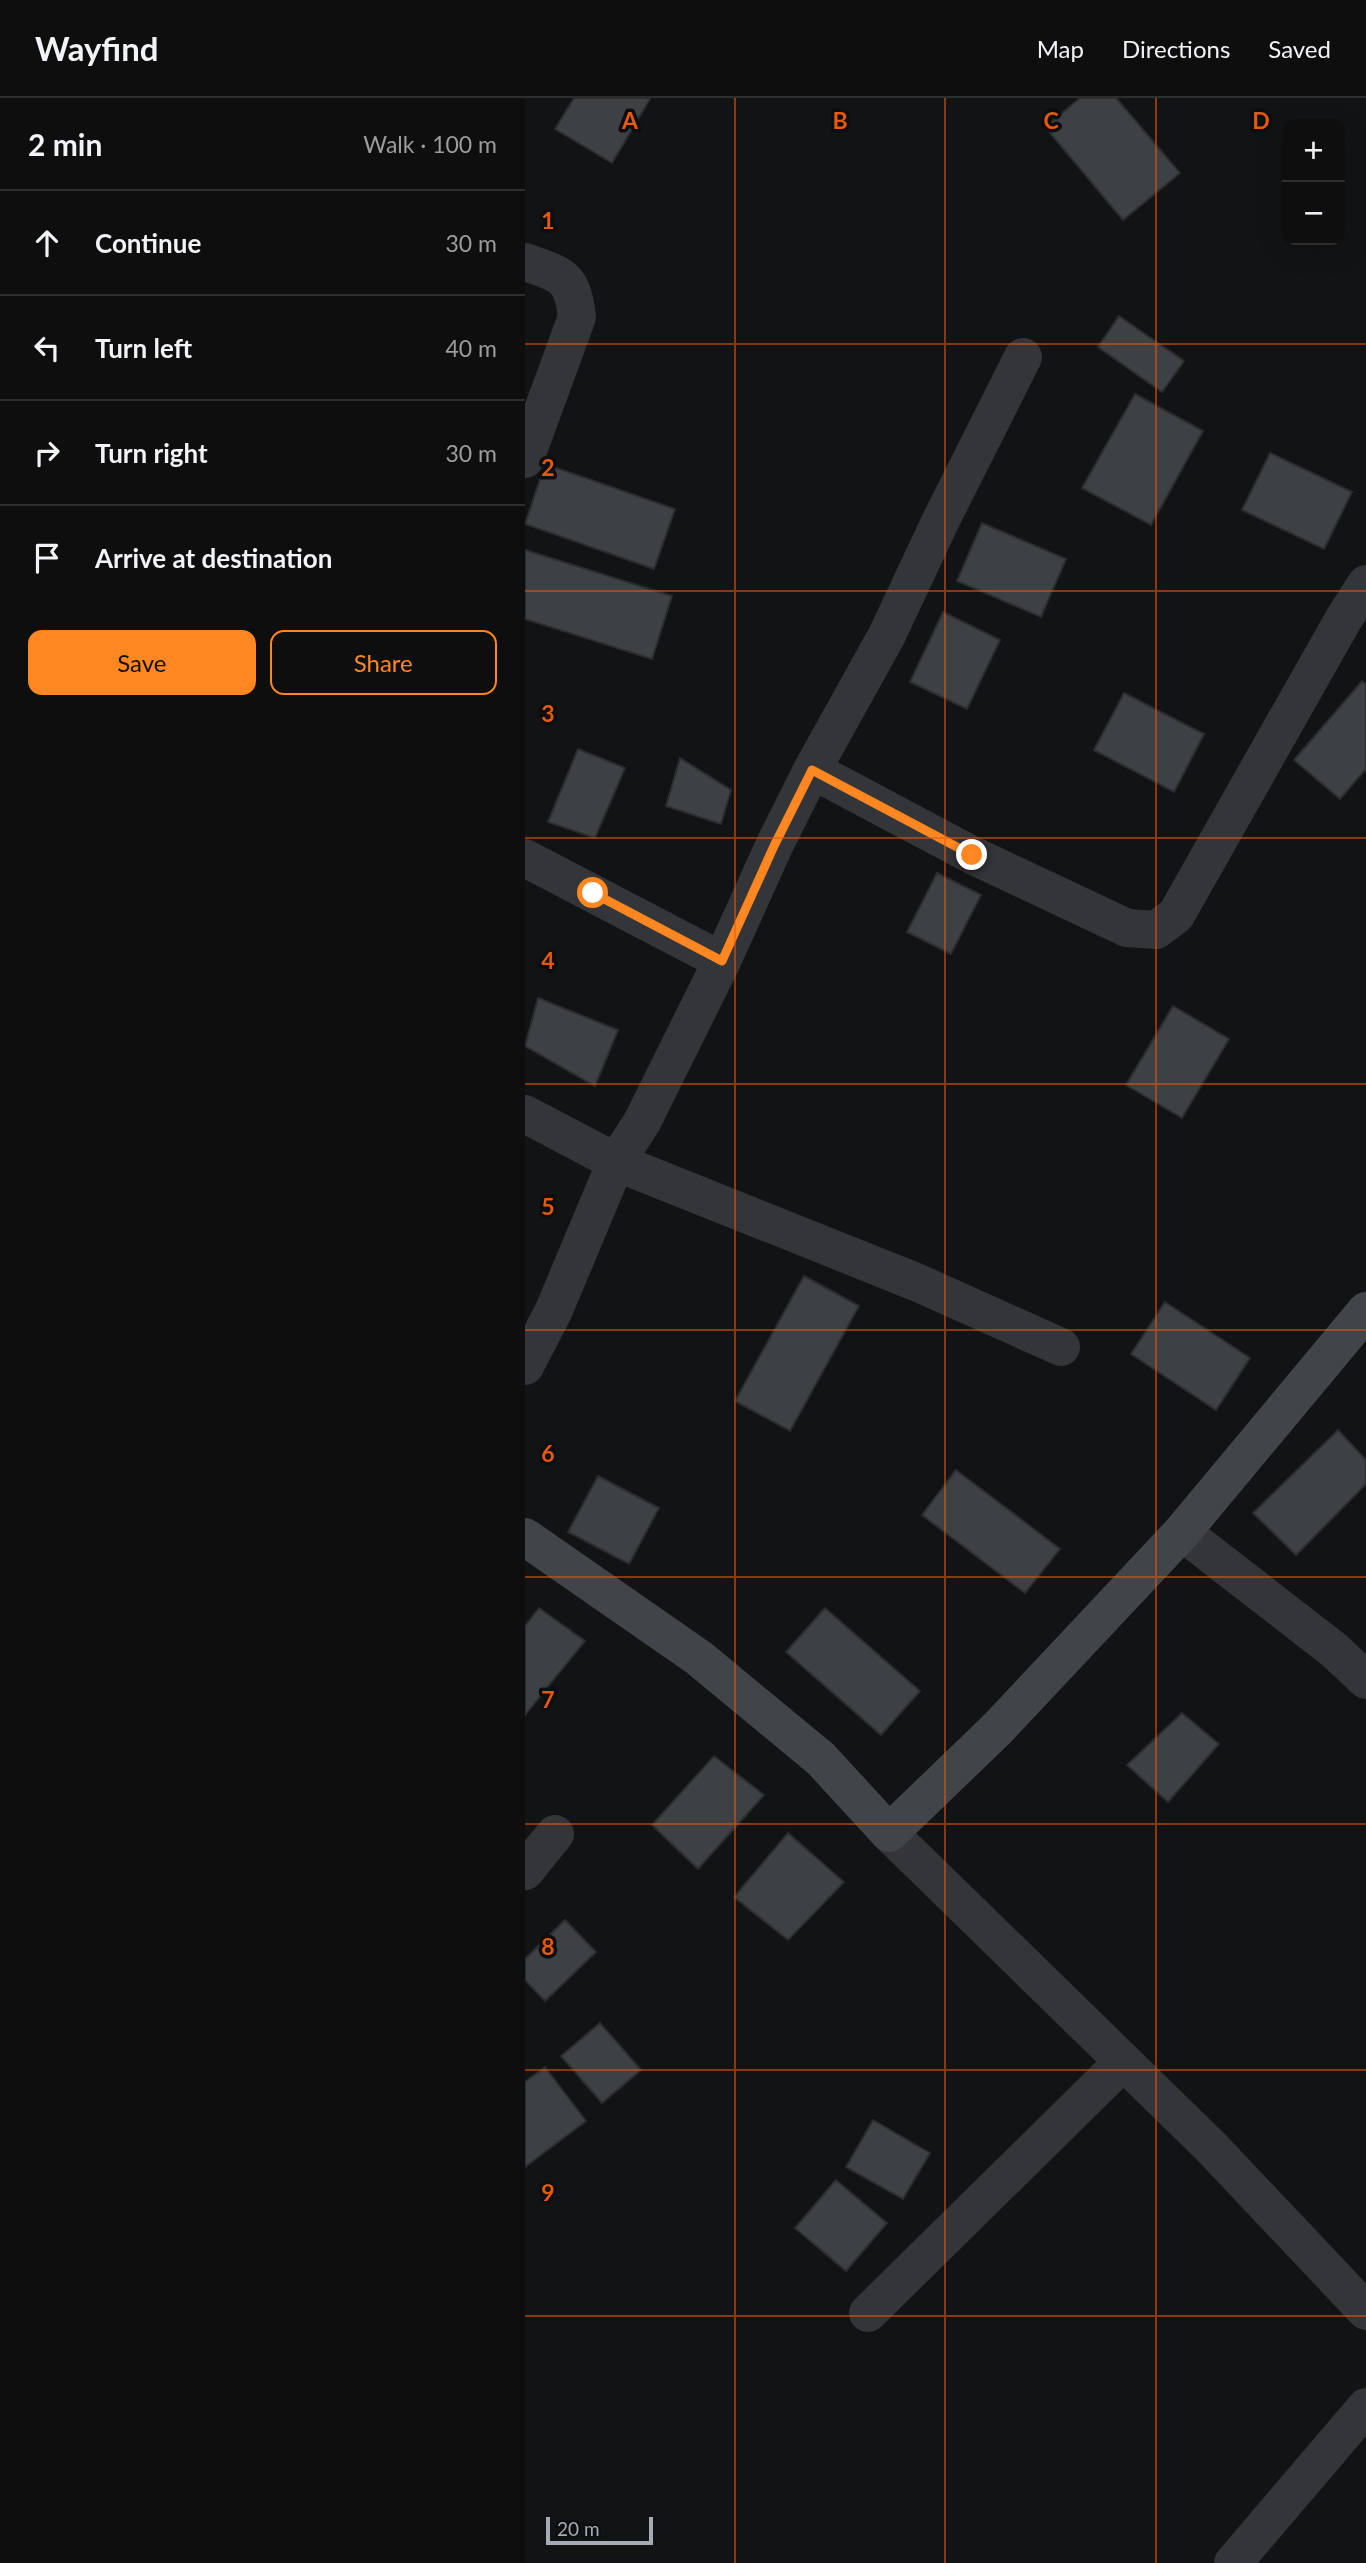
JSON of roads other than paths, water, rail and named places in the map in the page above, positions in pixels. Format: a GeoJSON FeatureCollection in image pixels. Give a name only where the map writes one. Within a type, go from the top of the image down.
{"type":"FeatureCollection","features":[{"type":"Feature","properties":{"kind":"street"},"geometry":{"type":"LineString","coordinates":[[525,262],[561,274],[574,295],[577,317],[525,459]]}},
{"type":"Feature","properties":{"kind":"street"},"geometry":{"type":"LineString","coordinates":[[525,1366],[554,1310],[616,1161],[642,1122],[722,961],[774,846],[812,770],[834,735],[887,635],[1023,357]]}},
{"type":"Feature","properties":{"kind":"street"},"geometry":{"type":"LineString","coordinates":[[812,770],[972,855],[1127,928],[1156,930],[1176,915],[1366,584]]}},
{"type":"Feature","properties":{"kind":"street"},"geometry":{"type":"LineString","coordinates":[[525,858],[722,961]]}},
{"type":"Feature","properties":{"kind":"street"},"geometry":{"type":"LineString","coordinates":[[525,1114],[616,1161],[916,1282],[1061,1347]]}},
{"type":"Feature","properties":{"kind":"street"},"geometry":{"type":"LineString","coordinates":[[889,1833],[997,1729],[1182,1532],[1366,1311]]}},
{"type":"Feature","properties":{"kind":"street"},"geometry":{"type":"LineString","coordinates":[[1182,1532],[1325,1642],[1366,1680]]}},
{"type":"Feature","properties":{"kind":"street"},"geometry":{"type":"LineString","coordinates":[[525,1537],[699,1658],[821,1759],[889,1833],[1211,2147],[1366,2311]]}},
{"type":"Feature","properties":{"kind":"street"},"geometry":{"type":"LineString","coordinates":[[525,1871],[555,1834]]}},
{"type":"Feature","properties":{"kind":"street"},"geometry":{"type":"LineString","coordinates":[[868,2313],[1123,2062]]}},
{"type":"Feature","properties":{"kind":"street"},"geometry":{"type":"LineString","coordinates":[[1233,2563],[1366,2407]]}}]}
